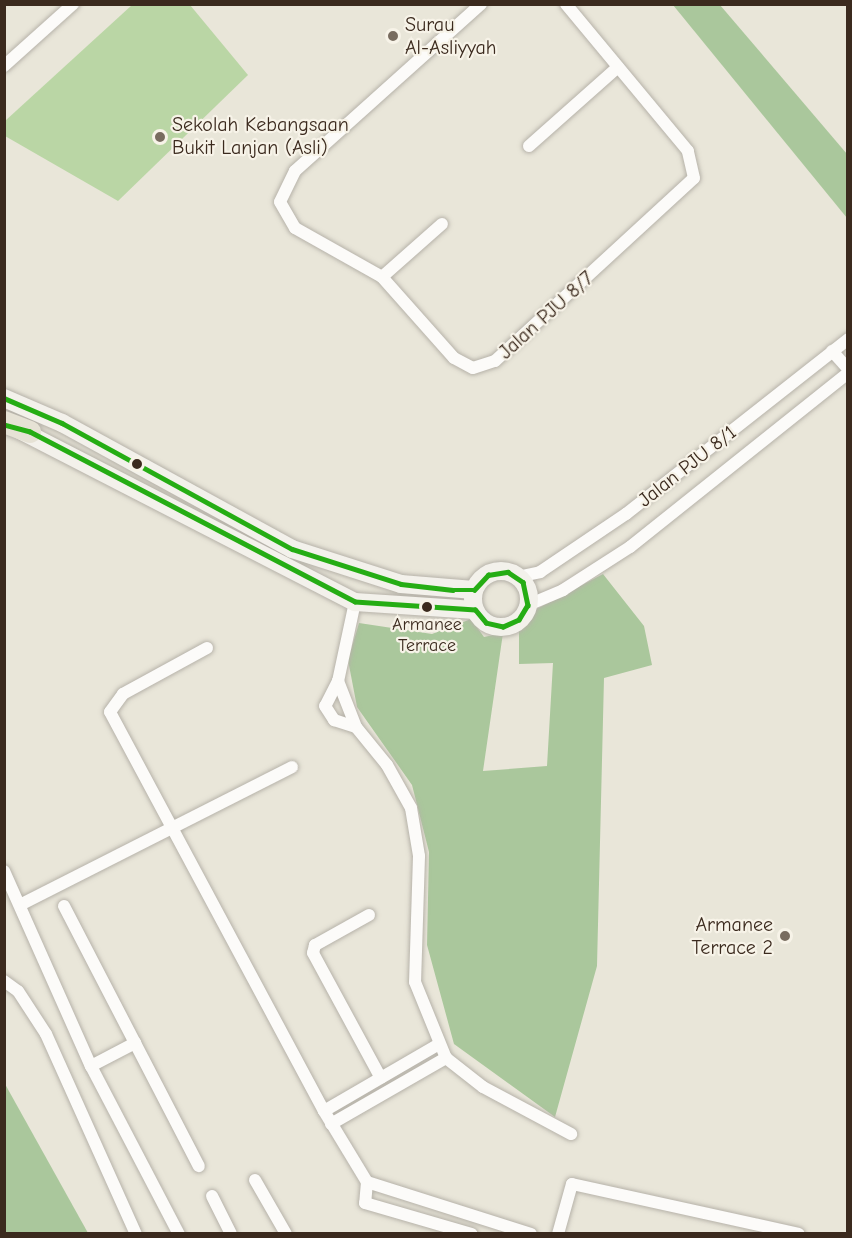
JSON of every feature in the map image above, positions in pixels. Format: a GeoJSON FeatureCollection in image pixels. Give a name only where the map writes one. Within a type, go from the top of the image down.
{"type":"FeatureCollection","features":[{"type":"Feature","properties":{"kind":"highway"},"geometry":{"type":"LineString","coordinates":[[4,424],[30,432]]}},
{"type":"Feature","properties":{"kind":"main road"},"geometry":{"type":"LineString","coordinates":[[4,398],[175,483],[291,549],[401,584],[474,590]]}},
{"type":"Feature","properties":{"kind":"main road"},"geometry":{"type":"LineString","coordinates":[[30,432],[165,502],[277,566],[355,602],[475,610]]}},
{"type":"Feature","properties":{"kind":"main road"},"geometry":{"type":"LineString","coordinates":[[165,502],[175,483]]}},
{"type":"Feature","properties":{"kind":"main road"},"geometry":{"type":"LineString","coordinates":[[488,574],[517,577],[527,589],[528,604],[519,620],[503,627],[486,623],[475,610],[474,590],[488,574]]}},
{"type":"Feature","properties":{"kind":"street"},"geometry":{"type":"LineString","coordinates":[[4,66],[73,4]]}},
{"type":"Feature","properties":{"kind":"street","name":"Jalan PJU 8/7"},"geometry":{"type":"LineString","coordinates":[[482,4],[295,171],[282,192],[281,211],[295,228],[382,277],[463,365],[483,368],[495,361],[694,178],[694,159],[566,4]]}},
{"type":"Feature","properties":{"kind":"street"},"geometry":{"type":"LineString","coordinates":[[529,146],[618,67]]}},
{"type":"Feature","properties":{"kind":"street"},"geometry":{"type":"LineString","coordinates":[[382,277],[442,224]]}},
{"type":"Feature","properties":{"kind":"street","name":"Jalan PJU 8/1"},"geometry":{"type":"LineString","coordinates":[[517,577],[540,572],[626,514],[848,339]]}},
{"type":"Feature","properties":{"kind":"street"},"geometry":{"type":"LineString","coordinates":[[832,351],[848,371]]}},
{"type":"Feature","properties":{"kind":"street","name":"Jalan PJU 8/1"},"geometry":{"type":"LineString","coordinates":[[528,604],[563,590],[630,547],[848,371]]}},
{"type":"Feature","properties":{"kind":"street"},"geometry":{"type":"LineString","coordinates":[[355,602],[338,681],[328,696],[328,714],[356,727]]}},
{"type":"Feature","properties":{"kind":"street"},"geometry":{"type":"LineString","coordinates":[[207,648],[123,693],[110,712],[170,829],[331,1124],[367,1182],[364,1203],[472,1233]]}},
{"type":"Feature","properties":{"kind":"street"},"geometry":{"type":"LineString","coordinates":[[338,681],[356,727],[387,765],[411,808],[419,856],[415,982],[439,1044],[447,1058],[483,1087],[571,1134]]}},
{"type":"Feature","properties":{"kind":"street"},"geometry":{"type":"LineString","coordinates":[[20,905],[292,767]]}},
{"type":"Feature","properties":{"kind":"street"},"geometry":{"type":"LineString","coordinates":[[4,871],[91,1066],[179,1233]]}},
{"type":"Feature","properties":{"kind":"street"},"geometry":{"type":"LineString","coordinates":[[64,906],[199,1166]]}},
{"type":"Feature","properties":{"kind":"street"},"geometry":{"type":"LineString","coordinates":[[369,915],[315,945],[313,953],[381,1078]]}},
{"type":"Feature","properties":{"kind":"street"},"geometry":{"type":"LineString","coordinates":[[4,981],[18,991],[46,1034],[136,1233]]}},
{"type":"Feature","properties":{"kind":"street"},"geometry":{"type":"LineString","coordinates":[[91,1066],[135,1043]]}},
{"type":"Feature","properties":{"kind":"street"},"geometry":{"type":"LineString","coordinates":[[324,1111],[439,1044]]}},
{"type":"Feature","properties":{"kind":"street"},"geometry":{"type":"LineString","coordinates":[[331,1124],[447,1058]]}},
{"type":"Feature","properties":{"kind":"street"},"geometry":{"type":"LineString","coordinates":[[255,1180],[286,1233]]}},
{"type":"Feature","properties":{"kind":"street"},"geometry":{"type":"LineString","coordinates":[[367,1182],[531,1233]]}},
{"type":"Feature","properties":{"kind":"street"},"geometry":{"type":"LineString","coordinates":[[558,1233],[572,1185],[799,1233]]}},
{"type":"Feature","properties":{"kind":"street"},"geometry":{"type":"LineString","coordinates":[[212,1196],[231,1233]]}},
{"type":"Feature","properties":{"kind":"green space"},"geometry":{"type":"Polygon","coordinates":[[[132,5],[190,5],[248,75],[118,201],[5,136],[5,121],[132,5]]]}},
{"type":"Feature","properties":{"kind":"green space"},"geometry":{"type":"Polygon","coordinates":[[[673,5],[720,5],[847,154],[847,218],[673,5]]]}},
{"type":"Feature","properties":{"kind":"green space"},"geometry":{"type":"Polygon","coordinates":[[[603,574],[644,626],[652,665],[604,678],[597,966],[555,1117],[454,1044],[427,945],[429,852],[412,785],[357,707],[348,660],[359,623],[432,634],[471,619],[484,637],[503,633],[483,771],[547,766],[553,663],[519,664],[519,626],[533,611],[603,574]]]}},
{"type":"Feature","properties":{"kind":"green space"},"geometry":{"type":"Polygon","coordinates":[[[5,1084],[88,1233],[5,1233],[5,1084]]]}},
{"type":"Feature","properties":{"kind":"transit line"},"geometry":{"type":"LineString","coordinates":[[4,398],[62,423],[292,549],[401,584],[453,590],[474,590],[488,575],[508,572],[523,582],[528,605],[519,620],[503,627],[486,623],[475,610],[355,602],[30,432],[4,425]]}},
{"type":"Feature","properties":{"kind":"place","name":"Surau Al-Asliyyah"},"geometry":{"type":"Point","coordinates":[393,36]}},
{"type":"Feature","properties":{"kind":"place","name":"Sekolah Kebangsaan Bukit Lanjan (Asli)"},"geometry":{"type":"Point","coordinates":[160,137]}},
{"type":"Feature","properties":{"kind":"place","name":"Armanee Terrace"},"geometry":{"type":"Point","coordinates":[427,607]}},
{"type":"Feature","properties":{"kind":"place","name":"Armanee Terrace 2"},"geometry":{"type":"Point","coordinates":[785,936]}}]}
